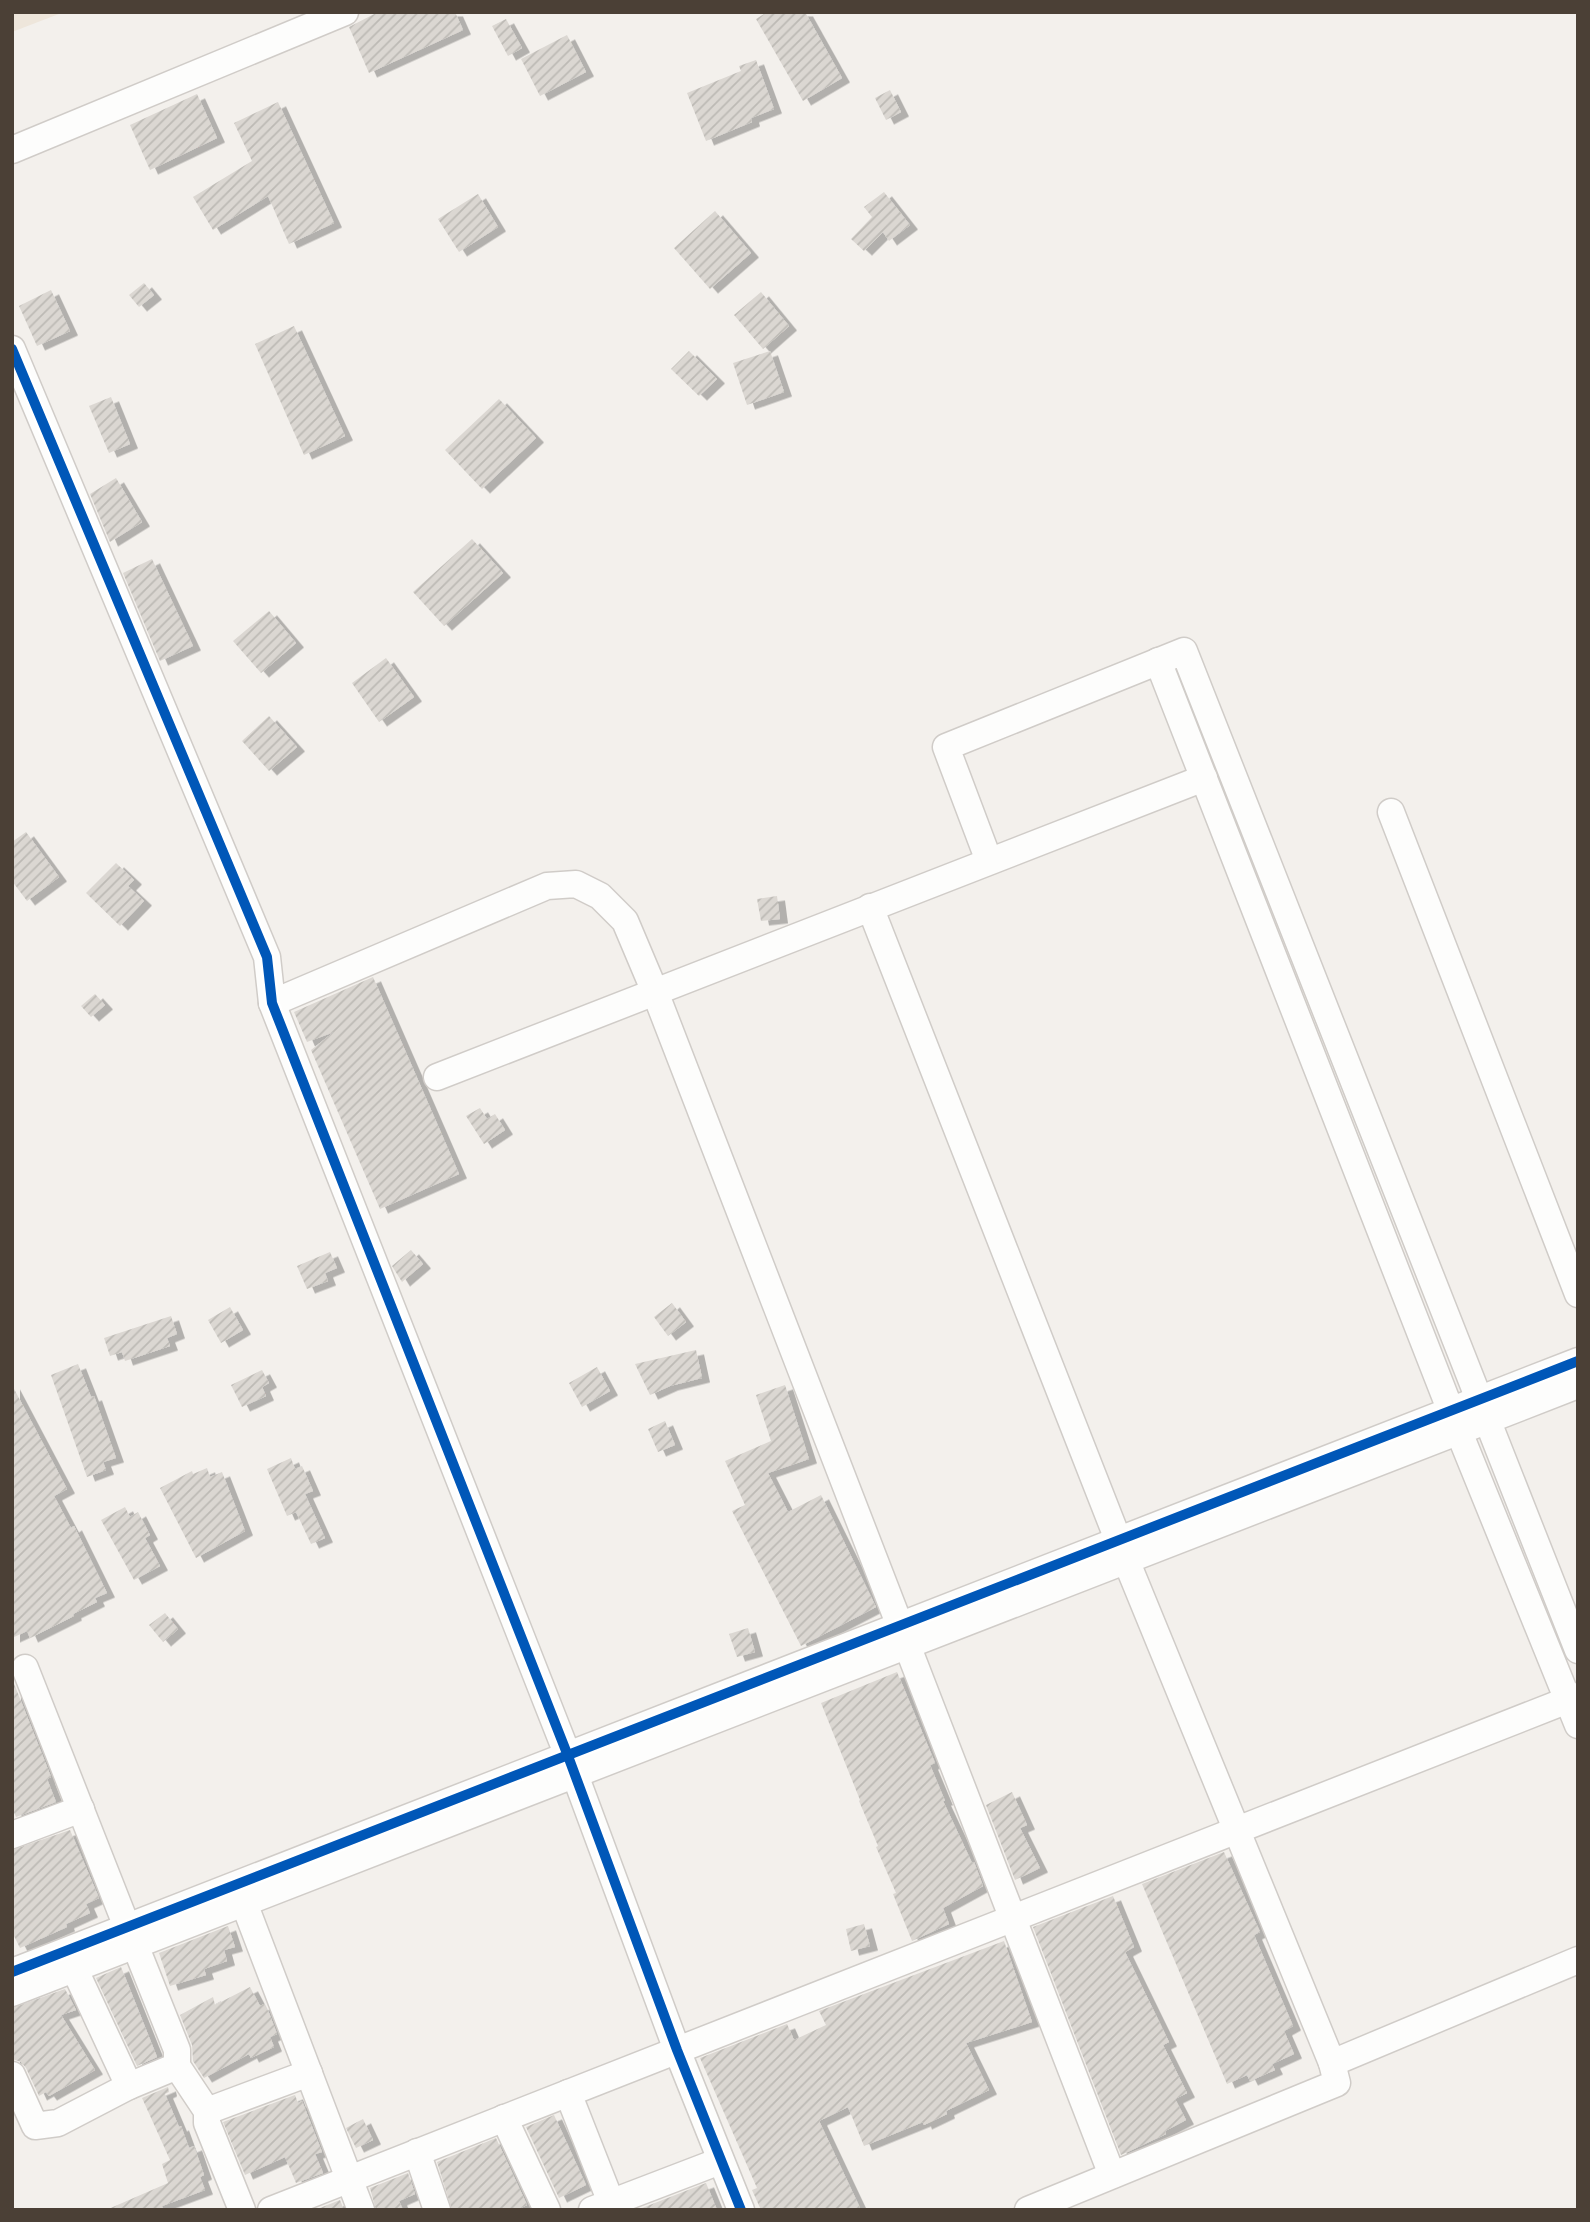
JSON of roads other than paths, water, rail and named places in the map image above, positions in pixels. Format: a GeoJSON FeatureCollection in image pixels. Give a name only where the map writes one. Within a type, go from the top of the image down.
{"type":"FeatureCollection","features":[{"type":"Feature","properties":{"kind":"street"},"geometry":{"type":"LineString","coordinates":[[12,150],[345,12]]}},
{"type":"Feature","properties":{"kind":"street"},"geometry":{"type":"LineString","coordinates":[[12,349],[267,957],[272,1003],[571,1765],[677,2050],[741,2210]]}},
{"type":"Feature","properties":{"kind":"street"},"geometry":{"type":"LineString","coordinates":[[989,861],[946,747],[1184,651],[1578,1650]]}},
{"type":"Feature","properties":{"kind":"street"},"geometry":{"type":"LineString","coordinates":[[1158,661],[1455,1421],[1573,1698],[1578,1725]]}},
{"type":"Feature","properties":{"kind":"street"},"geometry":{"type":"LineString","coordinates":[[437,1077],[1204,778]]}},
{"type":"Feature","properties":{"kind":"street"},"geometry":{"type":"LineString","coordinates":[[1391,812],[1578,1294]]}},
{"type":"Feature","properties":{"kind":"street"},"geometry":{"type":"LineString","coordinates":[[272,1003],[547,886],[576,884],[600,896],[625,921],[1112,2175]]}},
{"type":"Feature","properties":{"kind":"street"},"geometry":{"type":"LineString","coordinates":[[870,907],[1122,1551],[1332,2063],[1337,2083],[1028,2210]]}},
{"type":"Feature","properties":{"kind":"street"},"geometry":{"type":"LineString","coordinates":[[12,1993],[74,1968],[131,1936],[1483,1410],[1578,1361]]}},
{"type":"Feature","properties":{"kind":"street"},"geometry":{"type":"LineString","coordinates":[[1483,1410],[1578,1385]]}},
{"type":"Feature","properties":{"kind":"street"},"geometry":{"type":"LineString","coordinates":[[25,1668],[177,2050],[177,2066],[206,2111],[207,2123],[243,2210]]}},
{"type":"Feature","properties":{"kind":"street"},"geometry":{"type":"LineString","coordinates":[[289,2207],[417,2152],[1573,1698]]}},
{"type":"Feature","properties":{"kind":"street"},"geometry":{"type":"LineString","coordinates":[[12,1972],[244,1903],[571,1765]]}},
{"type":"Feature","properties":{"kind":"street"},"geometry":{"type":"LineString","coordinates":[[12,1835],[81,1809]]}},
{"type":"Feature","properties":{"kind":"street"},"geometry":{"type":"LineString","coordinates":[[244,1903],[361,2210]]}},
{"type":"Feature","properties":{"kind":"street"},"geometry":{"type":"LineString","coordinates":[[1332,2063],[1578,1961]]}},
{"type":"Feature","properties":{"kind":"street"},"geometry":{"type":"LineString","coordinates":[[74,1968],[129,2086]]}},
{"type":"Feature","properties":{"kind":"street"},"geometry":{"type":"LineString","coordinates":[[12,2075],[35,2126],[58,2123],[129,2086],[177,2066]]}},
{"type":"Feature","properties":{"kind":"street"},"geometry":{"type":"LineString","coordinates":[[206,2111],[309,2073]]}},
{"type":"Feature","properties":{"kind":"street"},"geometry":{"type":"LineString","coordinates":[[568,2093],[606,2207],[720,2161]]}},
{"type":"Feature","properties":{"kind":"street"},"geometry":{"type":"LineString","coordinates":[[504,2118],[547,2210]]}},
{"type":"Feature","properties":{"kind":"street"},"geometry":{"type":"LineString","coordinates":[[417,2152],[437,2210]]}}]}
